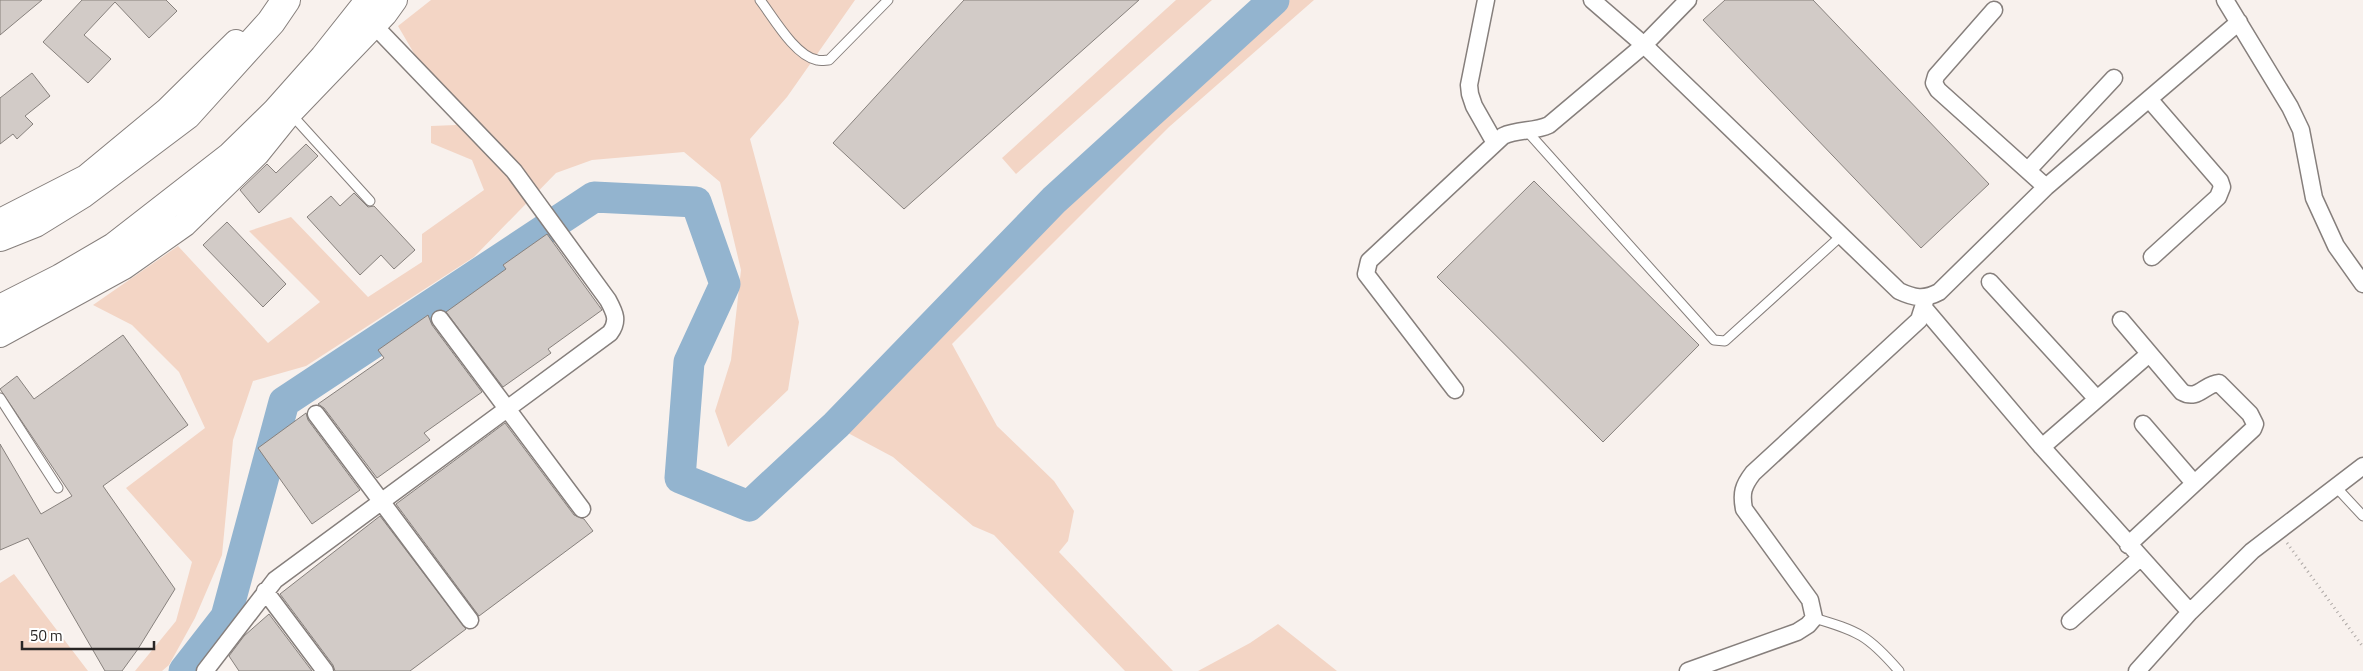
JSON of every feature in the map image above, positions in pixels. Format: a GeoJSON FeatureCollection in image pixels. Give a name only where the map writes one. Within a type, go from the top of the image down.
{"type":"FeatureCollection","features":[{"type":"Feature","properties":{"kind":"highway"},"geometry":{"type":"LineString","coordinates":[[0,237],[35,223],[82,194],[187,115],[271,22],[286,0]]}},
{"type":"Feature","properties":{"kind":"highway"},"geometry":{"type":"LineString","coordinates":[[0,309],[61,278],[114,246],[231,156],[282,105],[369,12]]}},
{"type":"Feature","properties":{"kind":"street"},"geometry":{"type":"LineString","coordinates":[[0,220],[86,177],[167,110],[227,52],[272,0]]}},
{"type":"Feature","properties":{"kind":"street"},"geometry":{"type":"LineString","coordinates":[[0,335],[124,267],[184,224],[257,154],[369,12],[395,0]]}},
{"type":"Feature","properties":{"kind":"street"},"geometry":{"type":"LineString","coordinates":[[1486,0],[1469,84],[1470,94],[1495,143]]}},
{"type":"Feature","properties":{"kind":"street"},"geometry":{"type":"LineString","coordinates":[[1592,0],[1644,45],[1899,291],[1925,304],[2042,447],[2190,612]]}},
{"type":"Feature","properties":{"kind":"street"},"geometry":{"type":"LineString","coordinates":[[1455,390],[1366,274],[1366,270],[1374,255],[1495,143],[1512,132],[1541,129],[1548,125],[1644,45],[1688,0]]}},
{"type":"Feature","properties":{"kind":"street"},"geometry":{"type":"LineString","coordinates":[[2225,0],[2257,56],[2290,107],[2301,130],[2314,198],[2336,246],[2363,284]]}},
{"type":"Feature","properties":{"kind":"street"},"geometry":{"type":"LineString","coordinates":[[1994,10],[1936,76],[1934,83],[1938,90],[2046,187]]}},
{"type":"Feature","properties":{"kind":"street"},"geometry":{"type":"LineString","coordinates":[[205,671],[275,580],[610,333],[616,326],[616,317],[608,300],[514,171],[369,12]]}},
{"type":"Feature","properties":{"kind":"street"},"geometry":{"type":"LineString","coordinates":[[1688,671],[1797,632],[1808,625],[1814,618],[1810,600],[1744,509],[1743,485],[1753,473],[1919,320],[1925,304],[2046,187],[2239,22]]}},
{"type":"Feature","properties":{"kind":"street"},"geometry":{"type":"LineString","coordinates":[[2028,170],[2114,78]]}},
{"type":"Feature","properties":{"kind":"street"},"geometry":{"type":"LineString","coordinates":[[2149,99],[2220,181],[2222,187],[2218,197],[2152,258]]}},
{"type":"Feature","properties":{"kind":"street"},"geometry":{"type":"LineString","coordinates":[[1990,282],[2097,399]]}},
{"type":"Feature","properties":{"kind":"street"},"geometry":{"type":"LineString","coordinates":[[440,319],[506,410],[582,509]]}},
{"type":"Feature","properties":{"kind":"street"},"geometry":{"type":"LineString","coordinates":[[2121,320],[2182,392],[2196,394],[2219,382],[2254,419],[2255,424],[2253,430],[2128,545]]}},
{"type":"Feature","properties":{"kind":"street"},"geometry":{"type":"LineString","coordinates":[[2042,447],[2149,354]]}},
{"type":"Feature","properties":{"kind":"street"},"geometry":{"type":"LineString","coordinates":[[316,414],[470,620]]}},
{"type":"Feature","properties":{"kind":"street"},"geometry":{"type":"LineString","coordinates":[[2143,424],[2194,484]]}},
{"type":"Feature","properties":{"kind":"street"},"geometry":{"type":"LineString","coordinates":[[2137,671],[2190,612],[2247,555],[2363,466]]}},
{"type":"Feature","properties":{"kind":"street"},"geometry":{"type":"LineString","coordinates":[[2070,620],[2140,558]]}},
{"type":"Feature","properties":{"kind":"street"},"geometry":{"type":"LineString","coordinates":[[265,591],[324,671]]}},
{"type":"Feature","properties":{"kind":"lane"},"geometry":{"type":"LineString","coordinates":[[760,0],[795,47],[817,60],[829,60],[888,0]]}},
{"type":"Feature","properties":{"kind":"lane"},"geometry":{"type":"LineString","coordinates":[[290,113],[370,201]]}},
{"type":"Feature","properties":{"kind":"lane"},"geometry":{"type":"LineString","coordinates":[[1526,130],[1714,340],[1725,341],[1842,236]]}},
{"type":"Feature","properties":{"kind":"lane"},"geometry":{"type":"LineString","coordinates":[[0,398],[58,488]]}},
{"type":"Feature","properties":{"kind":"lane"},"geometry":{"type":"LineString","coordinates":[[2336,487],[2363,516]]}},
{"type":"Feature","properties":{"kind":"lane"},"geometry":{"type":"LineString","coordinates":[[1814,618],[1846,627],[1864,636],[1878,646],[1899,671]]}},
{"type":"Feature","properties":{"kind":"path"},"geometry":{"type":"LineString","coordinates":[[2278,531],[2363,647]]}},
{"type":"Feature","properties":{"kind":"shaded area"},"geometry":{"type":"Polygon","coordinates":[[[431,0],[855,0],[787,97],[750,139],[799,322],[788,390],[728,447],[715,411],[731,360],[741,270],[720,182],[684,152],[592,160],[556,173],[474,257],[306,366],[253,381],[233,440],[222,555],[195,618],[169,665],[162,671],[135,671],[176,621],[192,562],[126,488],[205,428],[179,372],[132,325],[93,305],[178,246],[268,343],[320,302],[249,231],[291,217],[368,297],[422,262],[422,234],[484,190],[472,160],[431,143],[431,126],[456,125],[398,26],[431,0]]]}},
{"type":"Feature","properties":{"kind":"shaded area"},"geometry":{"type":"Polygon","coordinates":[[[1176,0],[1212,0],[1016,174],[1002,158],[1176,0]]]}},
{"type":"Feature","properties":{"kind":"shaded area"},"geometry":{"type":"Polygon","coordinates":[[[1290,0],[1314,0],[1169,127],[952,344],[997,426],[1054,481],[1074,511],[1068,541],[1059,552],[1173,671],[1125,671],[994,535],[973,526],[893,457],[848,433],[919,353],[1103,163],[1290,0]]]}},
{"type":"Feature","properties":{"kind":"shaded area"},"geometry":{"type":"Polygon","coordinates":[[[14,574],[88,671],[0,671],[0,583],[14,574]]]}},
{"type":"Feature","properties":{"kind":"shaded area"},"geometry":{"type":"Polygon","coordinates":[[[1278,624],[1337,671],[1198,671],[1250,643],[1278,624]]]}},
{"type":"Feature","properties":{"kind":"building"},"geometry":{"type":"Polygon","coordinates":[[[0,0],[42,0],[0,35],[0,0]]]}},
{"type":"Feature","properties":{"kind":"building"},"geometry":{"type":"Polygon","coordinates":[[[82,0],[166,0],[177,11],[149,38],[115,2],[84,35],[111,59],[88,83],[43,42],[82,0]]]}},
{"type":"Feature","properties":{"kind":"building"},"geometry":{"type":"Polygon","coordinates":[[[964,0],[1139,0],[904,209],[833,143],[964,0]]]}},
{"type":"Feature","properties":{"kind":"building"},"geometry":{"type":"Polygon","coordinates":[[[1725,0],[1813,0],[1989,184],[1921,248],[1703,20],[1725,0]]]}},
{"type":"Feature","properties":{"kind":"building"},"geometry":{"type":"Polygon","coordinates":[[[32,73],[50,96],[25,116],[33,124],[17,139],[13,134],[0,144],[0,98],[32,73]]]}},
{"type":"Feature","properties":{"kind":"building"},"geometry":{"type":"Polygon","coordinates":[[[306,144],[318,156],[259,213],[240,190],[267,164],[276,173],[306,144]]]}},
{"type":"Feature","properties":{"kind":"building"},"geometry":{"type":"Polygon","coordinates":[[[1534,181],[1699,345],[1603,442],[1437,277],[1534,181]]]}},
{"type":"Feature","properties":{"kind":"building"},"geometry":{"type":"Polygon","coordinates":[[[354,193],[368,207],[374,206],[415,250],[394,269],[381,255],[360,275],[307,217],[331,196],[340,206],[354,193]]]}},
{"type":"Feature","properties":{"kind":"building"},"geometry":{"type":"Polygon","coordinates":[[[227,222],[286,284],[263,307],[203,245],[227,222]]]}},
{"type":"Feature","properties":{"kind":"building"},"geometry":{"type":"Polygon","coordinates":[[[547,234],[602,310],[548,349],[551,353],[503,387],[446,312],[506,269],[503,265],[547,234]]]}},
{"type":"Feature","properties":{"kind":"building"},"geometry":{"type":"Polygon","coordinates":[[[428,315],[432,325],[482,392],[424,433],[430,440],[377,478],[324,408],[318,404],[384,358],[378,350],[428,315]]]}},
{"type":"Feature","properties":{"kind":"building"},"geometry":{"type":"Polygon","coordinates":[[[123,335],[188,425],[103,486],[175,589],[122,671],[105,671],[28,538],[0,550],[0,444],[41,514],[72,496],[0,389],[17,376],[34,399],[123,335]]]}},
{"type":"Feature","properties":{"kind":"building"},"geometry":{"type":"Polygon","coordinates":[[[306,413],[308,420],[360,490],[312,524],[258,448],[306,413]]]}},
{"type":"Feature","properties":{"kind":"building"},"geometry":{"type":"Polygon","coordinates":[[[505,423],[574,515],[584,519],[593,531],[479,616],[396,504],[505,423]]]}},
{"type":"Feature","properties":{"kind":"building"},"geometry":{"type":"Polygon","coordinates":[[[380,516],[466,629],[410,671],[335,671],[333,665],[280,594],[380,516]]]}},
{"type":"Feature","properties":{"kind":"building"},"geometry":{"type":"Polygon","coordinates":[[[269,614],[312,671],[239,671],[229,656],[244,636],[269,614]]]}},
{"type":"Feature","properties":{"kind":"waterway"},"geometry":{"type":"LineString","coordinates":[[184,671],[226,617],[284,402],[594,197],[696,202],[725,284],[689,362],[680,478],[749,506],[836,425],[1054,200],[1274,0]]}}]}
